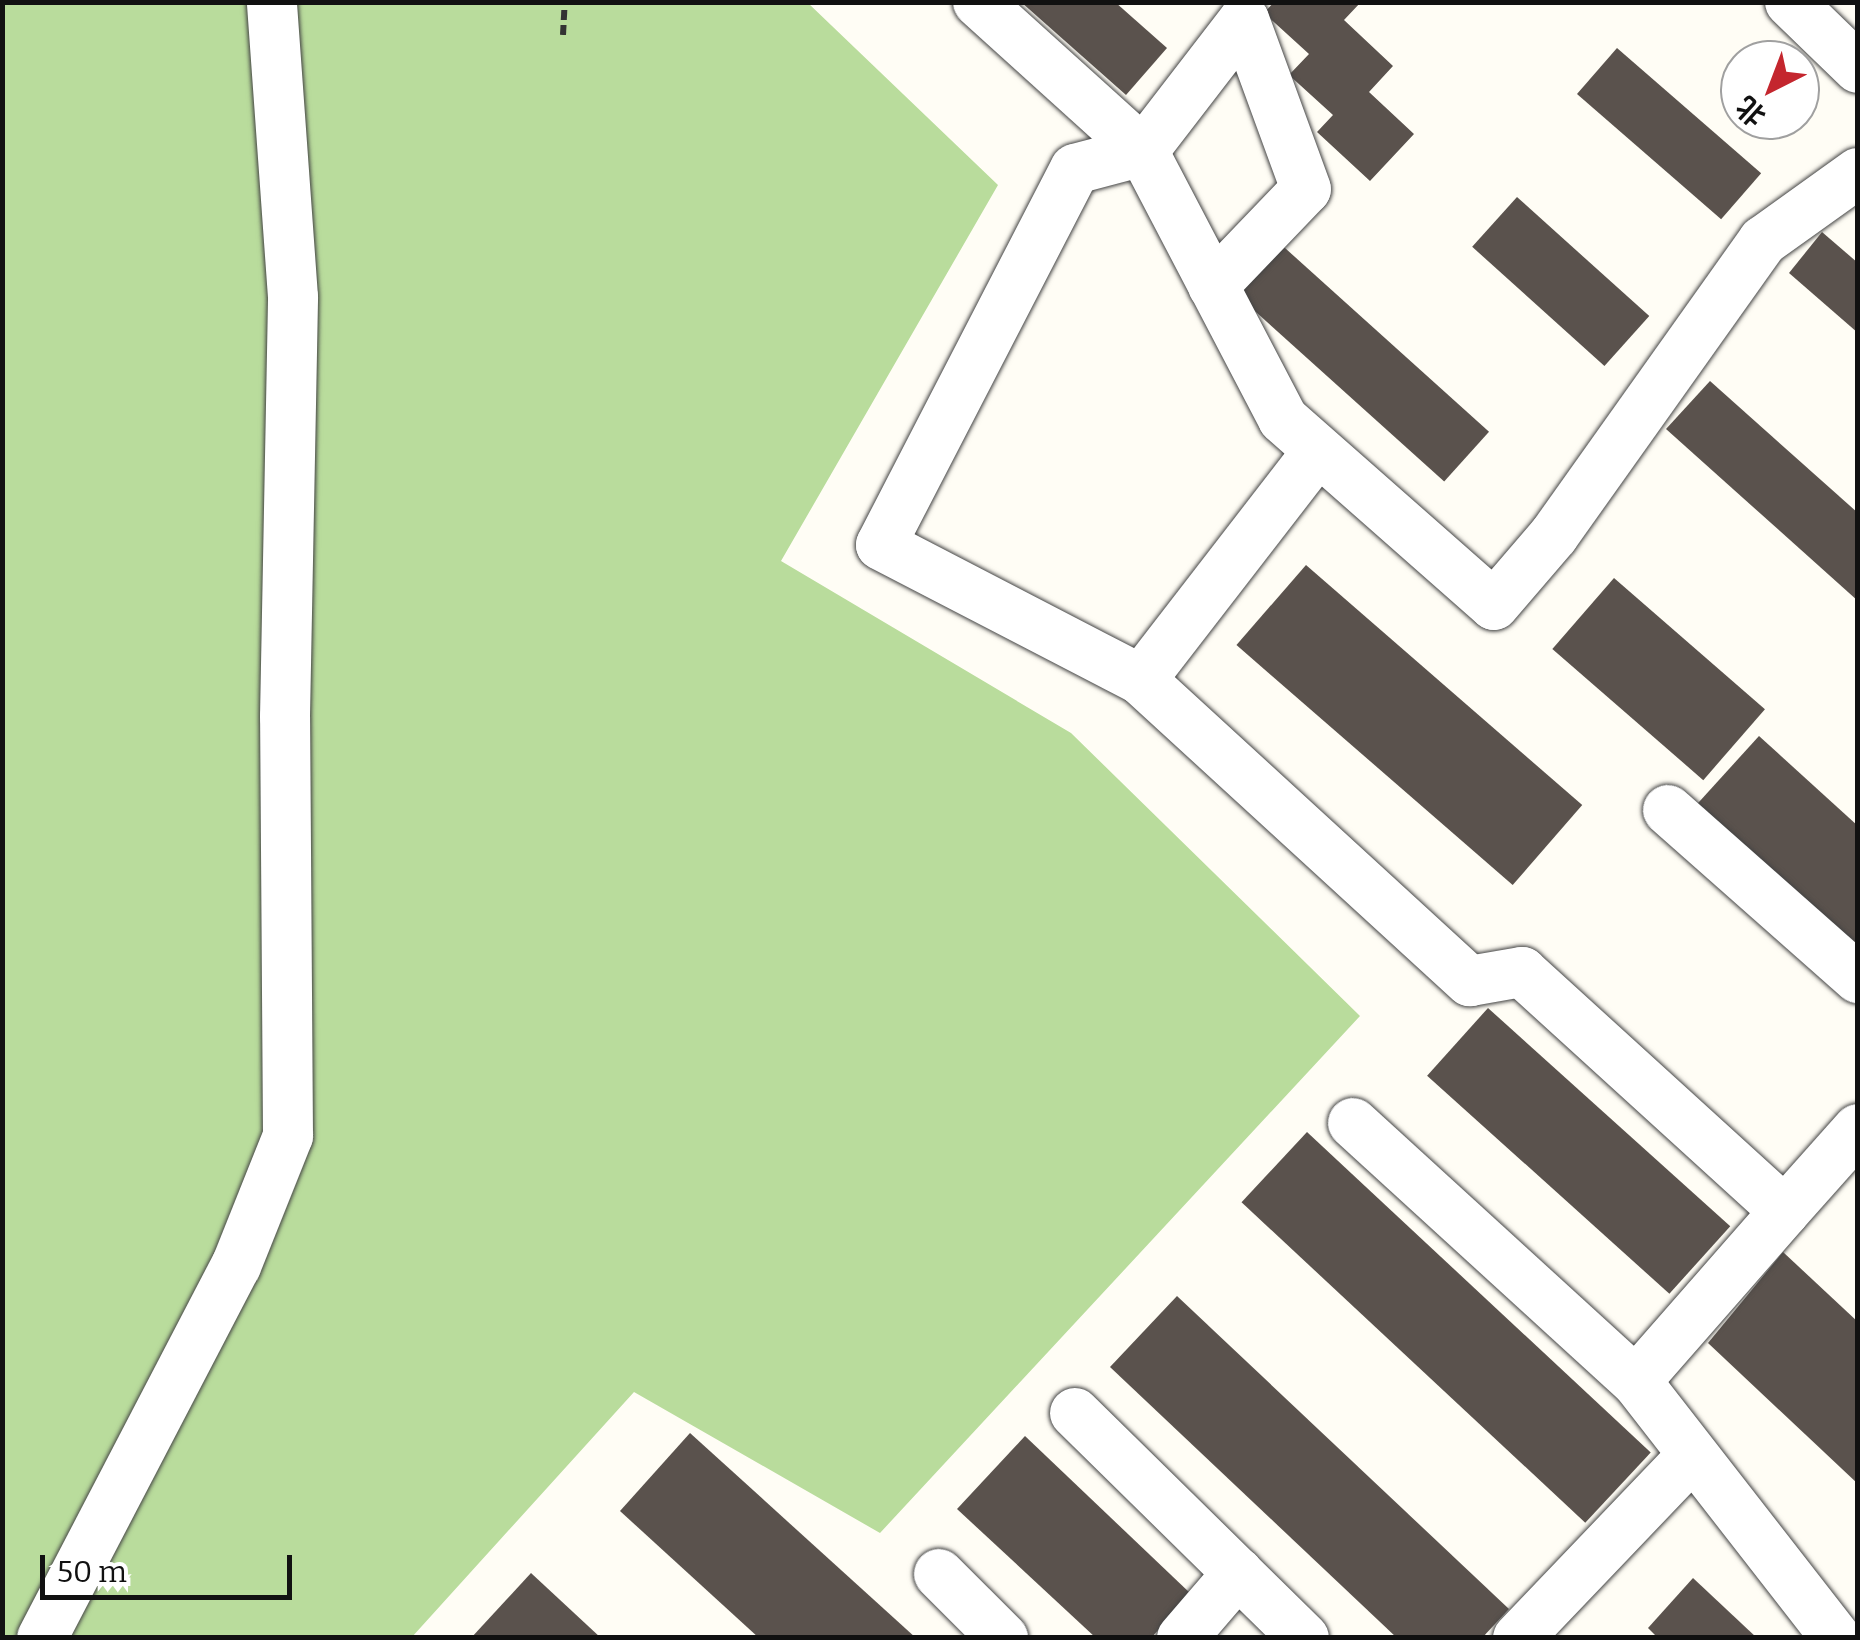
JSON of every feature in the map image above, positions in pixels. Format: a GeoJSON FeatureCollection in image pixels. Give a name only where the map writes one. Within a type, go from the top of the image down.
{"type":"FeatureCollection","features":[{"type":"Feature","properties":{"kind":"street"},"geometry":{"type":"LineString","coordinates":[[42,1638],[236,1266],[288,1136],[285,717],[293,297],[272,2]]}},
{"type":"Feature","properties":{"kind":"street"},"geometry":{"type":"LineString","coordinates":[[978,2],[1143,152],[1283,419],[1494,604],[1554,535],[1763,241],[1858,174]]}},
{"type":"Feature","properties":{"kind":"street"},"geometry":{"type":"LineString","coordinates":[[1790,2],[1858,68]]}},
{"type":"Feature","properties":{"kind":"street"},"geometry":{"type":"LineString","coordinates":[[1213,286],[1306,189],[1244,20],[1143,152],[1075,169],[882,544],[1140,680],[1470,980],[1522,972],[1785,1212]]}},
{"type":"Feature","properties":{"kind":"street"},"geometry":{"type":"LineString","coordinates":[[1140,680],[1318,451]]}},
{"type":"Feature","properties":{"kind":"street"},"geometry":{"type":"LineString","coordinates":[[1668,810],[1858,978]]}},
{"type":"Feature","properties":{"kind":"street"},"geometry":{"type":"LineString","coordinates":[[1353,1123],[1636,1381],[1836,1638]]}},
{"type":"Feature","properties":{"kind":"street"},"geometry":{"type":"LineString","coordinates":[[1636,1381],[1785,1212],[1841,1182],[1858,1129]]}},
{"type":"Feature","properties":{"kind":"street"},"geometry":{"type":"LineString","coordinates":[[1076,1413],[1304,1638]]}},
{"type":"Feature","properties":{"kind":"street"},"geometry":{"type":"LineString","coordinates":[[1518,1638],[1693,1454]]}},
{"type":"Feature","properties":{"kind":"street"},"geometry":{"type":"LineString","coordinates":[[1182,1638],[1238,1573]]}},
{"type":"Feature","properties":{"kind":"street"},"geometry":{"type":"LineString","coordinates":[[939,1574],[1003,1638]]}},
{"type":"Feature","properties":{"kind":"path"},"geometry":{"type":"LineString","coordinates":[[563,35],[565,2]]}},
{"type":"Feature","properties":{"kind":"green space"},"geometry":{"type":"Polygon","coordinates":[[[3,3],[808,3],[998,185],[781,561],[1071,733],[1360,1016],[880,1533],[634,1392],[412,1637],[3,1638],[3,3]]]}},
{"type":"Feature","properties":{"kind":"building"},"geometry":{"type":"Polygon","coordinates":[[[1021,2],[1115,2],[1167,48],[1126,95],[1021,2]]]}},
{"type":"Feature","properties":{"kind":"building"},"geometry":{"type":"Polygon","coordinates":[[[1274,2],[1361,2],[1344,20],[1393,66],[1369,92],[1414,134],[1370,181],[1317,132],[1333,115],[1289,75],[1309,54],[1264,13],[1274,2]]]}},
{"type":"Feature","properties":{"kind":"building"},"geometry":{"type":"Polygon","coordinates":[[[1617,48],[1761,173],[1721,219],[1577,94],[1617,48]]]}},
{"type":"Feature","properties":{"kind":"building"},"geometry":{"type":"Polygon","coordinates":[[[1517,197],[1649,316],[1604,366],[1472,247],[1517,197]]]}},
{"type":"Feature","properties":{"kind":"building"},"geometry":{"type":"Polygon","coordinates":[[[1822,232],[1858,263],[1858,333],[1789,273],[1822,232]]]}},
{"type":"Feature","properties":{"kind":"building"},"geometry":{"type":"Polygon","coordinates":[[[1275,239],[1489,432],[1444,482],[1230,289],[1275,239]]]}},
{"type":"Feature","properties":{"kind":"building"},"geometry":{"type":"Polygon","coordinates":[[[1710,381],[1858,513],[1858,601],[1666,429],[1710,381]]]}},
{"type":"Feature","properties":{"kind":"building"},"geometry":{"type":"Polygon","coordinates":[[[1306,565],[1582,805],[1513,885],[1236,645],[1306,565]]]}},
{"type":"Feature","properties":{"kind":"building"},"geometry":{"type":"Polygon","coordinates":[[[1614,578],[1765,709],[1703,780],[1552,649],[1614,578]]]}},
{"type":"Feature","properties":{"kind":"building"},"geometry":{"type":"Polygon","coordinates":[[[1759,736],[1858,826],[1858,966],[1689,813],[1759,736]]]}},
{"type":"Feature","properties":{"kind":"building"},"geometry":{"type":"Polygon","coordinates":[[[1488,1008],[1730,1226],[1669,1294],[1427,1076],[1488,1008]]]}},
{"type":"Feature","properties":{"kind":"building"},"geometry":{"type":"Polygon","coordinates":[[[1307,1132],[1651,1453],[1585,1523],[1242,1202],[1307,1132]]]}},
{"type":"Feature","properties":{"kind":"building"},"geometry":{"type":"Polygon","coordinates":[[[1783,1252],[1858,1322],[1858,1484],[1708,1343],[1783,1252]]]}},
{"type":"Feature","properties":{"kind":"building"},"geometry":{"type":"Polygon","coordinates":[[[1177,1296],[1509,1609],[1482,1638],[1397,1638],[1110,1367],[1177,1296]]]}},
{"type":"Feature","properties":{"kind":"building"},"geometry":{"type":"Polygon","coordinates":[[[690,1433],[916,1638],[759,1638],[620,1511],[690,1433]]]}},
{"type":"Feature","properties":{"kind":"building"},"geometry":{"type":"Polygon","coordinates":[[[1025,1436],[1191,1594],[1151,1638],[1096,1638],[957,1509],[1025,1436]]]}},
{"type":"Feature","properties":{"kind":"building"},"geometry":{"type":"Polygon","coordinates":[[[531,1573],[601,1638],[471,1638],[531,1573]]]}},
{"type":"Feature","properties":{"kind":"building"},"geometry":{"type":"Polygon","coordinates":[[[1693,1578],[1757,1638],[1658,1638],[1648,1628],[1693,1578]]]}}]}
